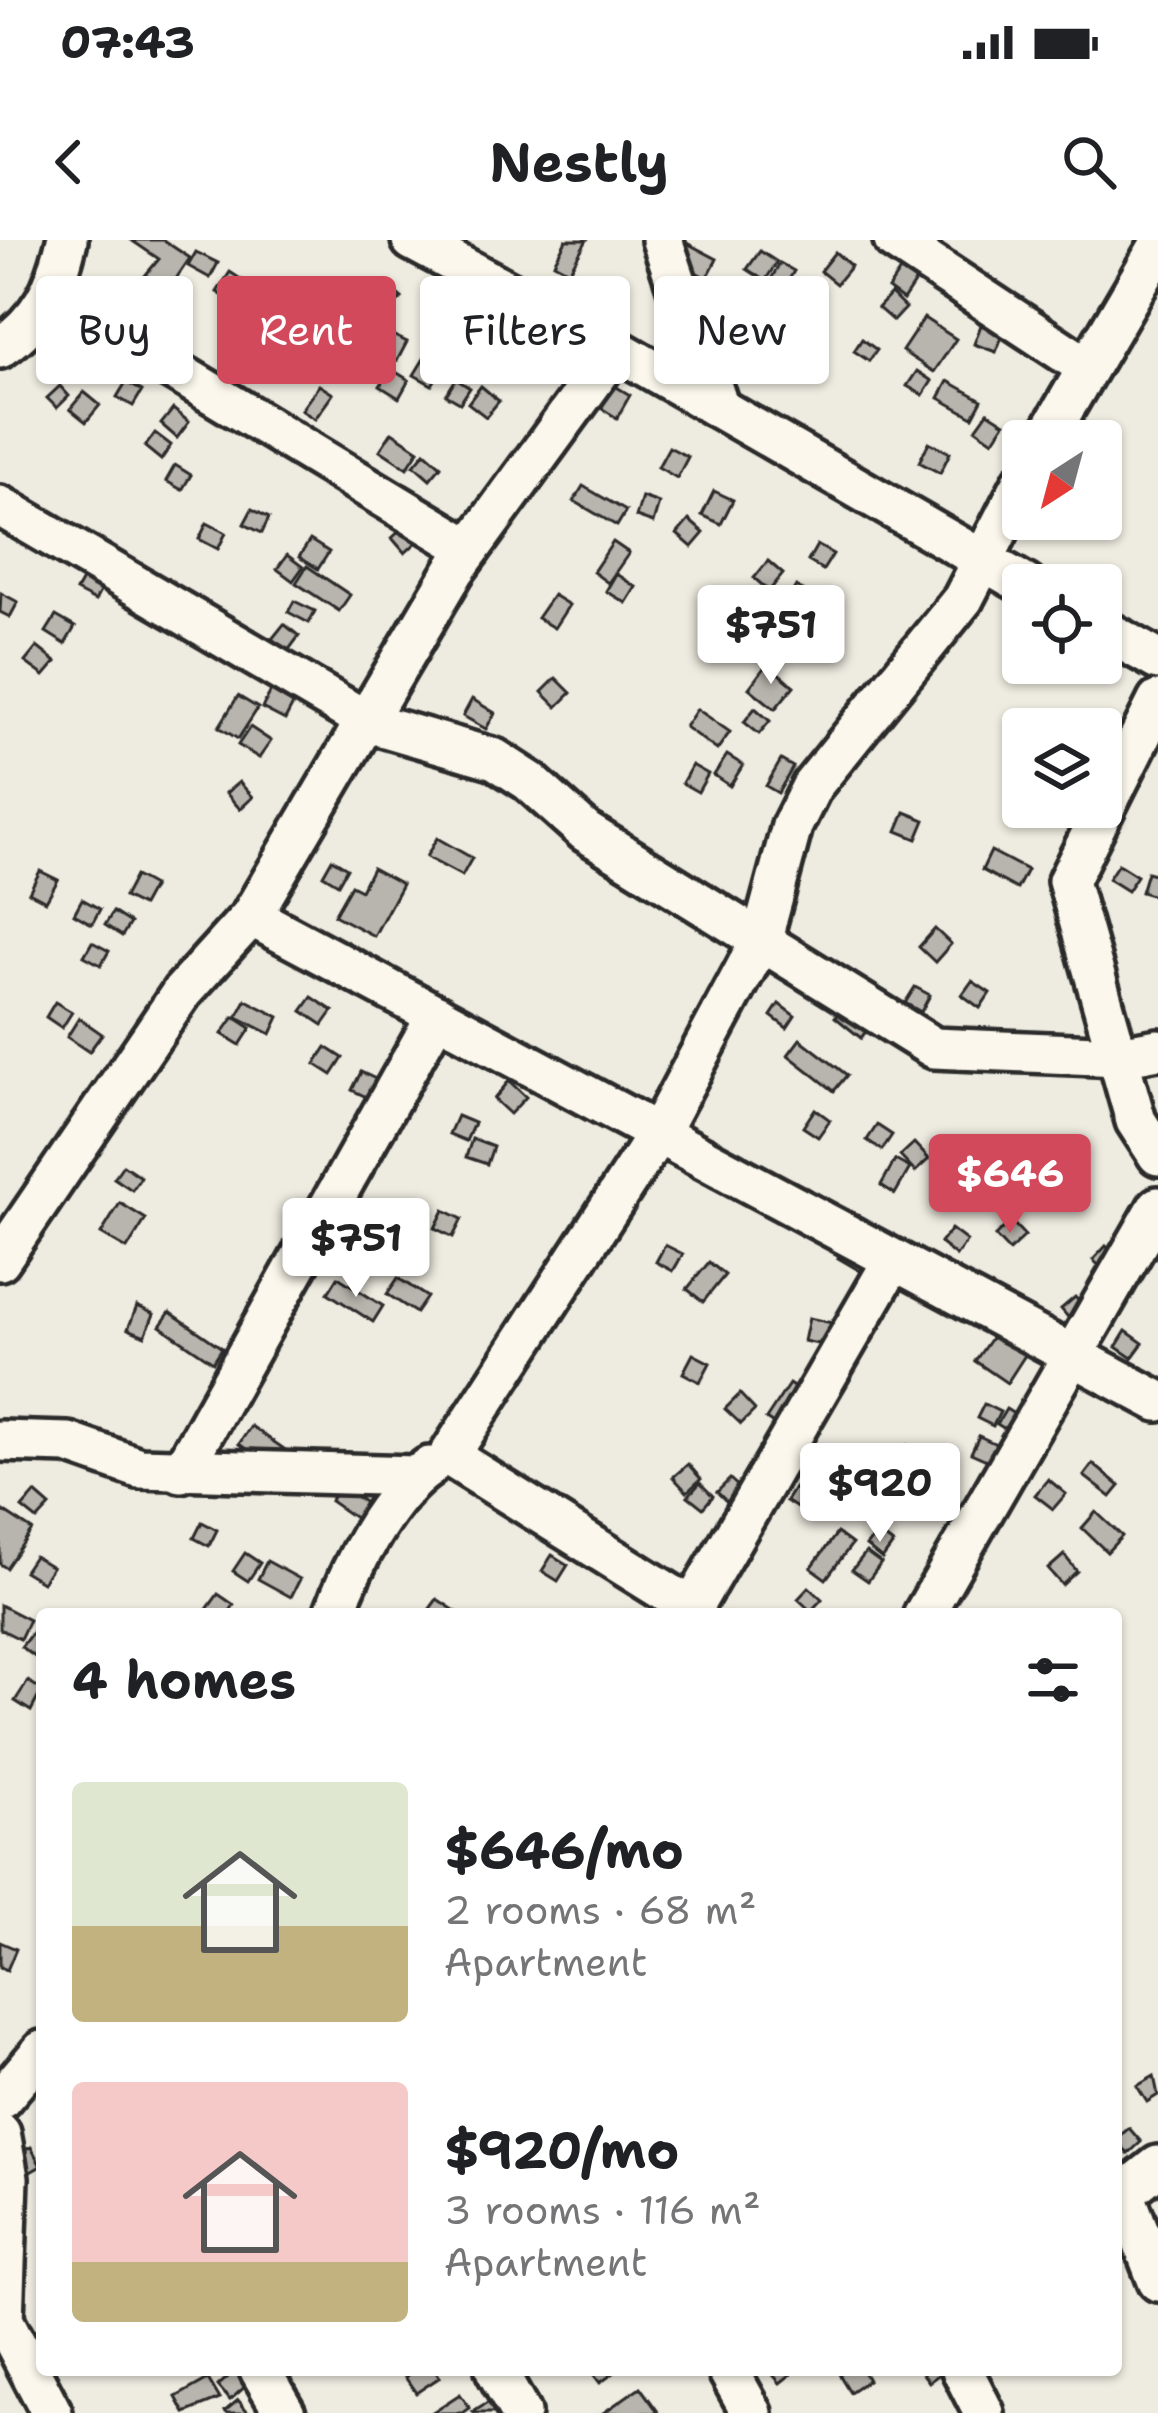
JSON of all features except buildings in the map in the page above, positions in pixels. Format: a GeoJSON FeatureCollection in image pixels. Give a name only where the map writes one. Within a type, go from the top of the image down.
{"type":"FeatureCollection","features":[{"type":"Feature","properties":{"kind":"street"},"geometry":{"type":"LineString","coordinates":[[57,276],[67,240]]}},
{"type":"Feature","properties":{"kind":"street"},"geometry":{"type":"LineString","coordinates":[[412,240],[479,276]]}},
{"type":"Feature","properties":{"kind":"street"},"geometry":{"type":"LineString","coordinates":[[662,240],[719,408]]}},
{"type":"Feature","properties":{"kind":"street"},"geometry":{"type":"LineString","coordinates":[[894,240],[1085,366]]}},
{"type":"Feature","properties":{"kind":"street"},"geometry":{"type":"LineString","coordinates":[[1056,420],[1158,248]]}},
{"type":"Feature","properties":{"kind":"street"},"geometry":{"type":"LineString","coordinates":[[0,347],[36,319]]}},
{"type":"Feature","properties":{"kind":"street"},"geometry":{"type":"LineString","coordinates":[[630,357],[1002,571]]}},
{"type":"Feature","properties":{"kind":"street"},"geometry":{"type":"LineString","coordinates":[[193,382],[470,549]]}},
{"type":"Feature","properties":{"kind":"street"},"geometry":{"type":"LineString","coordinates":[[0,1260],[182,992],[251,916],[470,549],[590,384]]}},
{"type":"Feature","properties":{"kind":"street"},"geometry":{"type":"LineString","coordinates":[[0,506],[368,722],[495,759],[529,781],[586,832],[759,944],[939,1050],[1139,1052]]}},
{"type":"Feature","properties":{"kind":"street"},"geometry":{"type":"LineString","coordinates":[[337,1608],[380,1526],[432,1466],[658,1132],[759,944],[792,826],[812,786],[963,599],[1002,522]]}},
{"type":"Feature","properties":{"kind":"street"},"geometry":{"type":"LineString","coordinates":[[1122,640],[1158,660]]}},
{"type":"Feature","properties":{"kind":"street"},"geometry":{"type":"LineString","coordinates":[[1158,701],[1068,881],[1139,1052],[1136,1121],[1158,1155]]}},
{"type":"Feature","properties":{"kind":"street"},"geometry":{"type":"LineString","coordinates":[[251,916],[1158,1402]]}},
{"type":"Feature","properties":{"kind":"street"},"geometry":{"type":"LineString","coordinates":[[181,1472],[437,1015]]}},
{"type":"Feature","properties":{"kind":"street"},"geometry":{"type":"LineString","coordinates":[[928,1608],[1075,1360],[1158,1207]]}},
{"type":"Feature","properties":{"kind":"street"},"geometry":{"type":"LineString","coordinates":[[699,1608],[893,1262]]}},
{"type":"Feature","properties":{"kind":"street"},"geometry":{"type":"LineString","coordinates":[[0,1442],[68,1442],[139,1468],[181,1472],[432,1466],[692,1608]]}},
{"type":"Feature","properties":{"kind":"street"},"geometry":{"type":"LineString","coordinates":[[0,2100],[36,2058]]}},
{"type":"Feature","properties":{"kind":"street"},"geometry":{"type":"LineString","coordinates":[[0,2133],[17,2181],[2,2318],[52,2413]]}},
{"type":"Feature","properties":{"kind":"street"},"geometry":{"type":"LineString","coordinates":[[1122,2191],[1158,2166]]}},
{"type":"Feature","properties":{"kind":"street"},"geometry":{"type":"LineString","coordinates":[[1122,2198],[1158,2281]]}},
{"type":"Feature","properties":{"kind":"street"},"geometry":{"type":"LineString","coordinates":[[263,2376],[285,2413]]}},
{"type":"Feature","properties":{"kind":"street"},"geometry":{"type":"LineString","coordinates":[[499,2376],[520,2413]]}},
{"type":"Feature","properties":{"kind":"street"},"geometry":{"type":"LineString","coordinates":[[731,2376],[752,2413]]}},
{"type":"Feature","properties":{"kind":"street"},"geometry":{"type":"LineString","coordinates":[[965,2376],[984,2413]]}}]}
